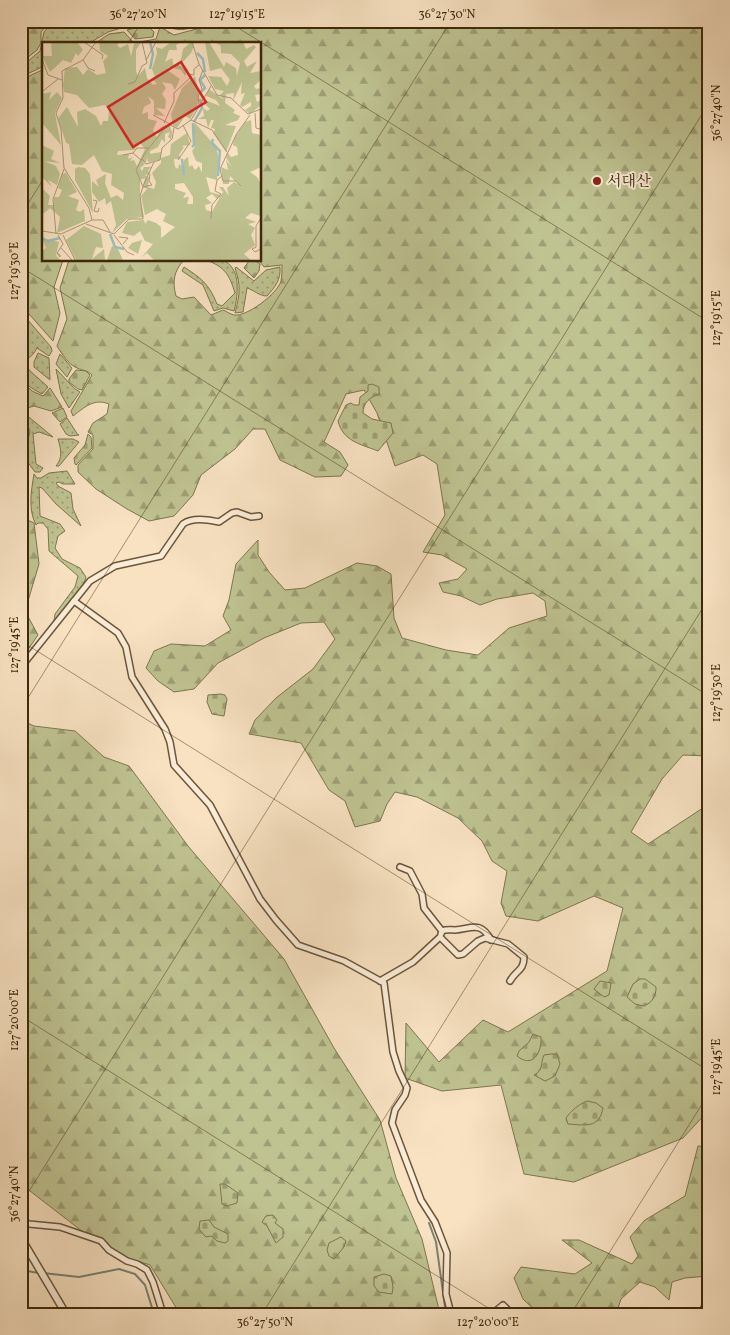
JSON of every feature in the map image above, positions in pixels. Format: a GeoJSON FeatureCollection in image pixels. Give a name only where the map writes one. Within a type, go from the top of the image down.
{"type":"FeatureCollection","features":[{"type":"Feature","properties":{"kind":"street"},"geometry":{"type":"LineString","coordinates":[[21,667],[90,581],[115,566],[161,556],[187,521],[204,519],[219,522],[232,513],[237,512],[250,516],[259,516]]}},
{"type":"Feature","properties":{"kind":"street"},"geometry":{"type":"LineString","coordinates":[[74,601],[118,633],[123,640],[132,677],[165,729],[170,742],[174,765],[210,805],[260,899],[276,920],[298,945],[344,960],[384,983],[394,1052],[399,1071],[407,1088],[405,1095],[395,1110],[392,1123],[421,1200],[436,1222],[445,1246],[447,1266],[446,1294],[450,1314]]}},
{"type":"Feature","properties":{"kind":"street"},"geometry":{"type":"LineString","coordinates":[[400,867],[410,871],[422,894],[424,908],[458,955],[463,954],[478,941],[485,938],[508,944],[524,957],[524,965],[514,973],[510,980]]}},
{"type":"Feature","properties":{"kind":"street"},"geometry":{"type":"LineString","coordinates":[[380,981],[413,962],[446,929],[456,930],[468,926],[477,927],[488,935],[491,940]]}},
{"type":"Feature","properties":{"kind":"street"},"geometry":{"type":"LineString","coordinates":[[21,1220],[29,1224],[60,1227],[101,1241],[109,1250],[147,1270],[153,1282],[163,1314]]}},
{"type":"Feature","properties":{"kind":"street"},"geometry":{"type":"LineString","coordinates":[[21,1238],[66,1314]]}},
{"type":"Feature","properties":{"kind":"street"},"geometry":{"type":"LineString","coordinates":[[492,1314],[503,1305],[512,1314]]}},
{"type":"Feature","properties":{"kind":"green space"},"geometry":{"type":"Polygon","coordinates":[[[21,21],[51,21],[41,32],[41,43],[37,50],[21,63],[21,21]]]}},
{"type":"Feature","properties":{"kind":"green space"},"geometry":{"type":"Polygon","coordinates":[[[54,21],[145,21],[108,32],[91,42],[42,42],[42,67],[21,77],[21,67],[40,51],[44,32],[54,21]]]}},
{"type":"Feature","properties":{"kind":"green space"},"geometry":{"type":"Polygon","coordinates":[[[152,21],[208,21],[208,23],[179,30],[161,23],[154,25],[150,23],[152,21]]]}},
{"type":"Feature","properties":{"kind":"green space"},"geometry":{"type":"Polygon","coordinates":[[[211,21],[265,21],[279,29],[290,21],[709,21],[709,756],[683,755],[662,779],[631,832],[648,844],[709,804],[709,1110],[683,1138],[574,1182],[524,1174],[501,1085],[442,1091],[405,1078],[406,1023],[439,1062],[483,1020],[508,1032],[607,971],[623,908],[594,896],[538,921],[506,916],[501,903],[507,871],[492,861],[482,841],[458,818],[417,797],[395,792],[387,804],[380,821],[355,827],[345,801],[329,790],[301,743],[249,734],[255,720],[276,698],[313,669],[335,639],[324,622],[301,623],[264,638],[218,663],[194,689],[174,692],[158,681],[146,668],[154,651],[171,644],[205,646],[231,630],[223,616],[229,600],[236,564],[258,540],[258,555],[269,572],[285,590],[305,588],[357,563],[377,566],[391,574],[394,618],[402,638],[446,650],[478,655],[509,628],[547,616],[545,601],[533,593],[497,599],[480,605],[461,596],[443,592],[439,583],[458,579],[467,569],[442,555],[423,552],[445,515],[437,464],[423,455],[395,466],[377,413],[364,390],[346,394],[324,442],[340,452],[348,465],[341,476],[315,477],[280,460],[265,429],[253,429],[235,449],[201,475],[193,495],[174,516],[149,521],[96,489],[78,472],[78,465],[93,449],[93,435],[88,432],[93,423],[107,414],[109,404],[104,402],[94,403],[73,416],[71,411],[92,375],[71,364],[57,346],[67,319],[60,288],[69,261],[183,261],[175,276],[176,296],[182,299],[194,297],[211,315],[223,310],[234,315],[240,315],[268,298],[281,281],[282,265],[264,267],[258,261],[261,261],[261,42],[140,42],[156,39],[160,27],[174,35],[211,25],[211,21]]]}},
{"type":"Feature","properties":{"kind":"green space"},"geometry":{"type":"Polygon","coordinates":[[[147,25],[154,32],[153,37],[135,39],[127,30],[147,25]]]}},
{"type":"Feature","properties":{"kind":"green space"},"geometry":{"type":"Polygon","coordinates":[[[124,32],[133,42],[97,42],[109,34],[124,32]]]}},
{"type":"Feature","properties":{"kind":"green space"},"geometry":{"type":"Polygon","coordinates":[[[42,70],[42,261],[63,261],[54,287],[60,313],[53,341],[21,305],[21,80],[42,70]]]}},
{"type":"Feature","properties":{"kind":"green space"},"geometry":{"type":"Polygon","coordinates":[[[208,261],[224,261],[233,269],[236,275],[237,298],[234,311],[223,308],[214,311],[203,285],[182,271],[184,267],[200,278],[208,286],[217,304],[222,306],[235,293],[228,276],[218,265],[208,261]]]}},
{"type":"Feature","properties":{"kind":"green space"},"geometry":{"type":"Polygon","coordinates":[[[249,261],[256,261],[260,264],[259,271],[254,278],[244,268],[249,261]]]}},
{"type":"Feature","properties":{"kind":"green space"},"geometry":{"type":"Polygon","coordinates":[[[236,267],[254,281],[266,270],[280,267],[280,276],[273,290],[267,296],[247,288],[243,312],[235,313],[239,290],[236,267]]]}},
{"type":"Feature","properties":{"kind":"green space"},"geometry":{"type":"Polygon","coordinates":[[[21,312],[51,347],[52,351],[49,356],[37,348],[33,355],[21,364],[21,312]]]}},
{"type":"Feature","properties":{"kind":"green space"},"geometry":{"type":"Polygon","coordinates":[[[38,353],[49,358],[50,380],[34,367],[38,353]]]}},
{"type":"Feature","properties":{"kind":"green space"},"geometry":{"type":"Polygon","coordinates":[[[60,354],[72,368],[67,377],[56,364],[60,354]]]}},
{"type":"Feature","properties":{"kind":"green space"},"geometry":{"type":"Polygon","coordinates":[[[26,363],[29,370],[48,387],[42,394],[31,387],[23,378],[21,369],[26,363]]]}},
{"type":"Feature","properties":{"kind":"green space"},"geometry":{"type":"Polygon","coordinates":[[[56,369],[80,392],[69,408],[61,394],[56,369]]]}},
{"type":"Feature","properties":{"kind":"green space"},"geometry":{"type":"Polygon","coordinates":[[[76,370],[86,371],[90,375],[82,390],[69,382],[69,379],[76,370]]]}},
{"type":"Feature","properties":{"kind":"green space"},"geometry":{"type":"Polygon","coordinates":[[[21,380],[32,391],[43,396],[50,388],[62,407],[51,411],[34,406],[21,410],[21,380]]]}},
{"type":"Feature","properties":{"kind":"green space"},"geometry":{"type":"Polygon","coordinates":[[[372,384],[379,387],[379,394],[368,401],[364,406],[363,413],[372,419],[391,423],[393,433],[378,451],[353,441],[340,428],[338,421],[346,405],[351,403],[359,405],[360,397],[368,391],[368,385],[372,384]]]}},
{"type":"Feature","properties":{"kind":"green space"},"geometry":{"type":"Polygon","coordinates":[[[63,408],[67,417],[60,422],[52,413],[63,408]]]}},
{"type":"Feature","properties":{"kind":"green space"},"geometry":{"type":"Polygon","coordinates":[[[22,413],[53,437],[39,432],[33,434],[36,464],[43,468],[40,472],[35,472],[24,457],[30,431],[22,413]]]}},
{"type":"Feature","properties":{"kind":"green space"},"geometry":{"type":"Polygon","coordinates":[[[67,418],[79,435],[70,436],[66,434],[60,424],[67,418]]]}},
{"type":"Feature","properties":{"kind":"green space"},"geometry":{"type":"Polygon","coordinates":[[[88,434],[91,437],[92,448],[76,465],[74,458],[85,445],[88,434]]]}},
{"type":"Feature","properties":{"kind":"green space"},"geometry":{"type":"Polygon","coordinates":[[[58,439],[73,439],[79,442],[59,466],[56,466],[60,460],[61,453],[58,439]]]}},
{"type":"Feature","properties":{"kind":"green space"},"geometry":{"type":"Polygon","coordinates":[[[67,471],[75,484],[56,483],[71,493],[73,509],[81,526],[39,487],[40,516],[60,524],[65,531],[58,536],[55,548],[62,559],[80,568],[86,577],[84,583],[54,621],[55,614],[75,587],[78,576],[49,551],[48,529],[43,523],[36,525],[33,519],[31,494],[34,474],[37,478],[41,478],[49,473],[67,471]]]}},
{"type":"Feature","properties":{"kind":"green space"},"geometry":{"type":"Polygon","coordinates":[[[21,517],[34,523],[39,564],[25,611],[38,635],[21,660],[21,517]]]}},
{"type":"Feature","properties":{"kind":"green space"},"geometry":{"type":"Polygon","coordinates":[[[208,695],[225,695],[227,699],[224,716],[212,714],[207,702],[208,695]]]}},
{"type":"Feature","properties":{"kind":"green space"},"geometry":{"type":"Polygon","coordinates":[[[21,720],[34,726],[75,731],[104,757],[129,766],[188,846],[284,959],[334,1048],[380,1120],[396,1178],[422,1239],[440,1314],[180,1314],[150,1265],[109,1252],[21,1184],[21,720]]]}},
{"type":"Feature","properties":{"kind":"green space"},"geometry":{"type":"Polygon","coordinates":[[[640,979],[645,979],[656,987],[650,1003],[644,1006],[635,1004],[627,997],[633,984],[640,979]]]}},
{"type":"Feature","properties":{"kind":"green space"},"geometry":{"type":"Polygon","coordinates":[[[600,981],[611,983],[609,995],[604,997],[594,989],[600,981]]]}},
{"type":"Feature","properties":{"kind":"green space"},"geometry":{"type":"Polygon","coordinates":[[[533,1034],[541,1037],[540,1048],[532,1060],[523,1060],[517,1056],[533,1034]]]}},
{"type":"Feature","properties":{"kind":"green space"},"geometry":{"type":"Polygon","coordinates":[[[557,1054],[560,1064],[555,1076],[545,1081],[534,1075],[541,1069],[544,1055],[557,1054]]]}},
{"type":"Feature","properties":{"kind":"green space"},"geometry":{"type":"Polygon","coordinates":[[[587,1101],[596,1103],[603,1108],[598,1120],[590,1124],[568,1124],[566,1118],[568,1115],[587,1101]]]}},
{"type":"Feature","properties":{"kind":"green space"},"geometry":{"type":"Polygon","coordinates":[[[698,1146],[709,1147],[709,1276],[685,1278],[672,1282],[669,1300],[655,1287],[640,1282],[621,1299],[616,1314],[539,1314],[523,1299],[514,1278],[521,1267],[575,1274],[592,1263],[562,1240],[579,1240],[632,1264],[638,1256],[630,1237],[645,1220],[685,1196],[698,1146]]]}},
{"type":"Feature","properties":{"kind":"green space"},"geometry":{"type":"Polygon","coordinates":[[[220,1184],[225,1184],[238,1193],[237,1203],[227,1206],[222,1204],[220,1184]]]}},
{"type":"Feature","properties":{"kind":"green space"},"geometry":{"type":"Polygon","coordinates":[[[273,1215],[277,1220],[275,1223],[283,1229],[283,1237],[276,1243],[267,1226],[262,1222],[266,1216],[273,1215]]]}},
{"type":"Feature","properties":{"kind":"green space"},"geometry":{"type":"Polygon","coordinates":[[[209,1220],[214,1227],[228,1234],[228,1241],[225,1243],[217,1241],[211,1236],[206,1237],[199,1229],[200,1221],[209,1220]]]}},
{"type":"Feature","properties":{"kind":"green space"},"geometry":{"type":"Polygon","coordinates":[[[341,1237],[346,1241],[344,1247],[334,1259],[329,1256],[327,1250],[329,1243],[341,1237]]]}},
{"type":"Feature","properties":{"kind":"green space"},"geometry":{"type":"Polygon","coordinates":[[[384,1274],[391,1276],[392,1294],[379,1292],[374,1286],[374,1277],[384,1274]]]}},
{"type":"Feature","properties":{"kind":"green space"},"geometry":{"type":"Polygon","coordinates":[[[703,1300],[709,1301],[709,1314],[698,1314],[703,1300]]]}},
{"type":"Feature","properties":{"kind":"waterway"},"geometry":{"type":"LineString","coordinates":[[429,1223],[436,1242],[446,1314]]}},
{"type":"Feature","properties":{"kind":"waterway"},"geometry":{"type":"LineString","coordinates":[[43,1273],[79,1277],[119,1269],[135,1274],[145,1285],[154,1314]]}},
{"type":"Feature","properties":{"kind":"waterway"},"geometry":{"type":"LineString","coordinates":[[21,1270],[39,1273]]}},
{"type":"Feature","properties":{"kind":"place","name":"서대산"},"geometry":{"type":"Point","coordinates":[597,181]}}]}
